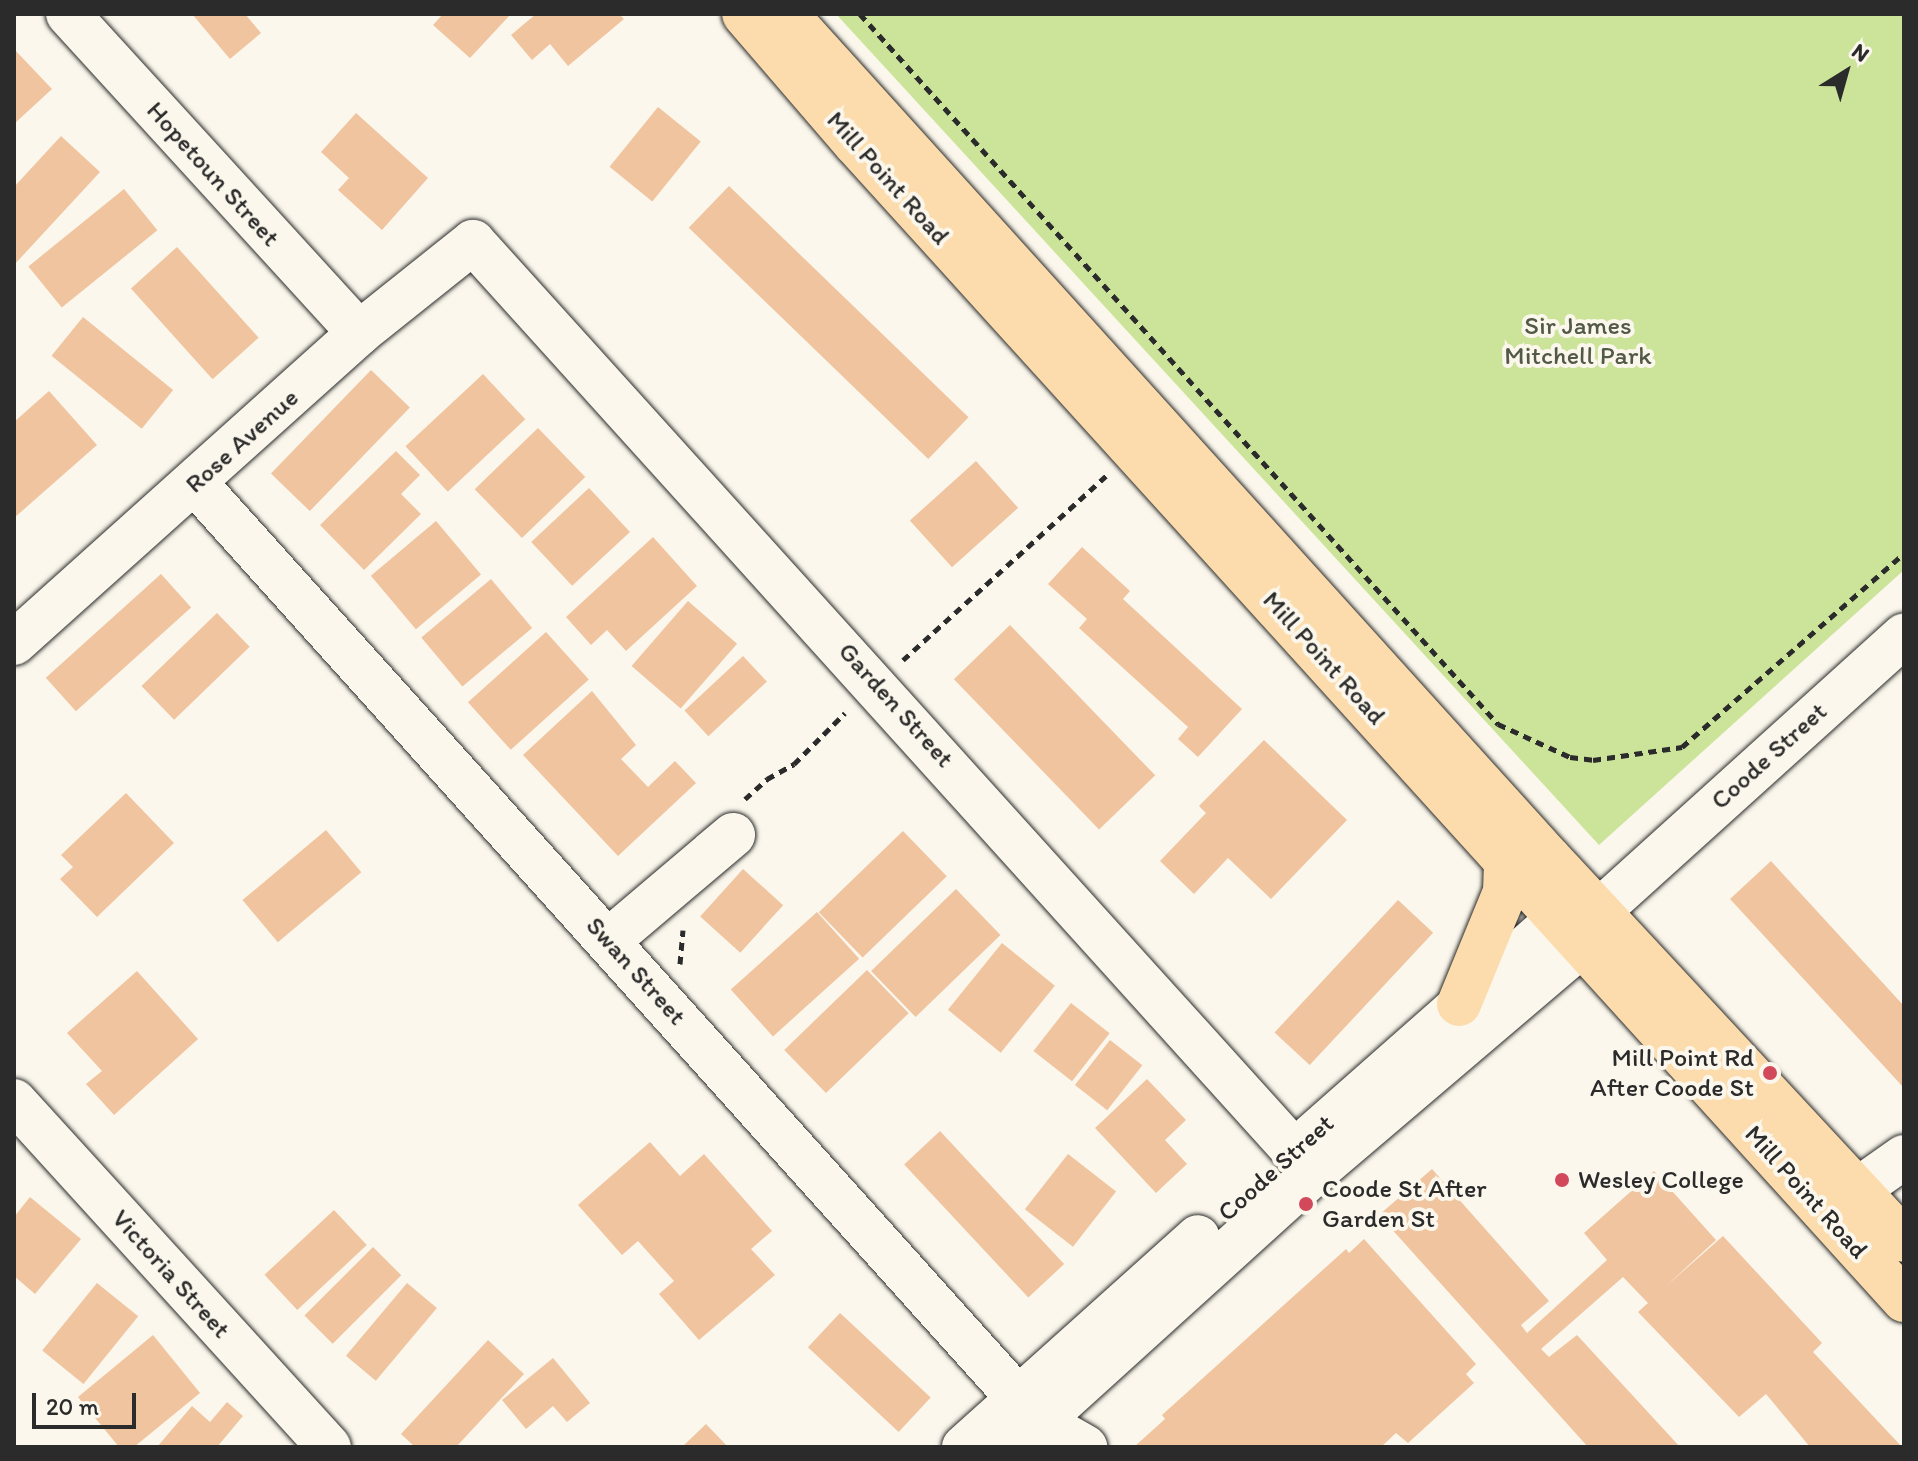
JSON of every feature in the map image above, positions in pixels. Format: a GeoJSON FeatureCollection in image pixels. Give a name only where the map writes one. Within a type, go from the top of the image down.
{"type":"FeatureCollection","features":[{"type":"Feature","properties":{"kind":"main road","name":"Mill Point Road"},"geometry":{"type":"LineString","coordinates":[[744,14],[1506,861],[1580,925],[1860,1188],[1904,1240]]}},
{"type":"Feature","properties":{"kind":"main road","name":"Mill Point Road"},"geometry":{"type":"LineString","coordinates":[[786,14],[1904,1300]]}},
{"type":"Feature","properties":{"kind":"main road"},"geometry":{"type":"LineString","coordinates":[[1459,1004],[1505,892],[1506,861]]}},
{"type":"Feature","properties":{"kind":"street","name":"Hopetoun Street"},"geometry":{"type":"LineString","coordinates":[[68,14],[359,333]]}},
{"type":"Feature","properties":{"kind":"street","name":"Rose Avenue"},"geometry":{"type":"LineString","coordinates":[[14,643],[196,484],[359,333],[473,242]]}},
{"type":"Feature","properties":{"kind":"street","name":"Garden Street"},"geometry":{"type":"LineString","coordinates":[[473,242],[877,684],[1304,1162]]}},
{"type":"Feature","properties":{"kind":"street","name":"Swan Street"},"geometry":{"type":"LineString","coordinates":[[196,484],[608,941],[1024,1423],[1085,1447]]}},
{"type":"Feature","properties":{"kind":"street","name":"Coode Street"},"geometry":{"type":"LineString","coordinates":[[964,1447],[1024,1423],[1304,1162],[1580,925],[1904,635]]}},
{"type":"Feature","properties":{"kind":"street"},"geometry":{"type":"LineString","coordinates":[[608,941],[733,835]]}},
{"type":"Feature","properties":{"kind":"street","name":"Coode Street"},"geometry":{"type":"LineString","coordinates":[[1304,1162],[1459,1004],[1580,925]]}},
{"type":"Feature","properties":{"kind":"street","name":"Victoria Street"},"geometry":{"type":"LineString","coordinates":[[14,1101],[329,1447]]}},
{"type":"Feature","properties":{"kind":"street"},"geometry":{"type":"LineString","coordinates":[[1860,1188],[1904,1157]]}},
{"type":"Feature","properties":{"kind":"path"},"geometry":{"type":"LineString","coordinates":[[860,14],[1498,724],[1570,757],[1593,760],[1682,747],[1904,553]]}},
{"type":"Feature","properties":{"kind":"path"},"geometry":{"type":"LineString","coordinates":[[733,835],[733,810],[767,779],[794,764],[877,684],[1135,450]]}},
{"type":"Feature","properties":{"kind":"green space","name":"Sir James Mitchell Park"},"geometry":{"type":"Polygon","coordinates":[[[836,14],[1904,14],[1904,570],[1599,845],[836,14]]]}},
{"type":"Feature","properties":{"kind":"building"},"geometry":{"type":"Polygon","coordinates":[[[192,14],[245,14],[261,33],[230,59],[192,14]]]}},
{"type":"Feature","properties":{"kind":"building"},"geometry":{"type":"Polygon","coordinates":[[[443,14],[511,14],[470,58],[433,25],[443,14]]]}},
{"type":"Feature","properties":{"kind":"building"},"geometry":{"type":"Polygon","coordinates":[[[536,14],[619,14],[624,19],[568,66],[550,44],[532,60],[511,35],[536,14]]]}},
{"type":"Feature","properties":{"kind":"building"},"geometry":{"type":"Polygon","coordinates":[[[14,49],[52,89],[14,124],[14,49]]]}},
{"type":"Feature","properties":{"kind":"building"},"geometry":{"type":"Polygon","coordinates":[[[658,107],[701,142],[652,201],[610,167],[658,107]]]}},
{"type":"Feature","properties":{"kind":"building"},"geometry":{"type":"Polygon","coordinates":[[[356,113],[428,178],[382,230],[338,190],[349,178],[321,152],[356,113]]]}},
{"type":"Feature","properties":{"kind":"building"},"geometry":{"type":"Polygon","coordinates":[[[61,136],[100,172],[14,265],[14,187],[61,136]]]}},
{"type":"Feature","properties":{"kind":"building"},"geometry":{"type":"Polygon","coordinates":[[[729,186],[969,417],[928,459],[689,228],[729,186]]]}},
{"type":"Feature","properties":{"kind":"building"},"geometry":{"type":"Polygon","coordinates":[[[124,189],[157,230],[62,308],[28,266],[124,189]]]}},
{"type":"Feature","properties":{"kind":"building"},"geometry":{"type":"Polygon","coordinates":[[[177,247],[259,338],[213,379],[131,288],[177,247]]]}},
{"type":"Feature","properties":{"kind":"building"},"geometry":{"type":"Polygon","coordinates":[[[83,317],[173,390],[142,429],[52,356],[83,317]]]}},
{"type":"Feature","properties":{"kind":"building"},"geometry":{"type":"Polygon","coordinates":[[[371,370],[410,408],[310,511],[271,474],[371,370]]]}},
{"type":"Feature","properties":{"kind":"building"},"geometry":{"type":"Polygon","coordinates":[[[483,374],[525,419],[448,492],[405,446],[483,374]]]}},
{"type":"Feature","properties":{"kind":"building"},"geometry":{"type":"Polygon","coordinates":[[[49,391],[97,445],[14,518],[14,422],[49,391]]]}},
{"type":"Feature","properties":{"kind":"building"},"geometry":{"type":"Polygon","coordinates":[[[538,428],[585,477],[522,538],[475,489],[538,428]]]}},
{"type":"Feature","properties":{"kind":"building"},"geometry":{"type":"Polygon","coordinates":[[[396,451],[420,475],[401,494],[421,514],[364,570],[320,525],[396,451]]]}},
{"type":"Feature","properties":{"kind":"building"},"geometry":{"type":"Polygon","coordinates":[[[976,461],[1018,508],[952,567],[910,521],[976,461]]]}},
{"type":"Feature","properties":{"kind":"building"},"geometry":{"type":"Polygon","coordinates":[[[589,488],[630,532],[572,586],[531,542],[589,488]]]}},
{"type":"Feature","properties":{"kind":"building"},"geometry":{"type":"Polygon","coordinates":[[[436,521],[481,575],[416,629],[371,576],[436,521]]]}},
{"type":"Feature","properties":{"kind":"building"},"geometry":{"type":"Polygon","coordinates":[[[653,537],[697,586],[626,651],[607,630],[591,645],[566,617],[653,537]]]}},
{"type":"Feature","properties":{"kind":"building"},"geometry":{"type":"Polygon","coordinates":[[[1082,547],[1130,591],[1123,599],[1242,709],[1198,757],[1178,739],[1188,727],[1079,628],[1087,619],[1048,584],[1082,547]]]}},
{"type":"Feature","properties":{"kind":"building"},"geometry":{"type":"Polygon","coordinates":[[[161,574],[191,607],[76,711],[46,678],[161,574]]]}},
{"type":"Feature","properties":{"kind":"building"},"geometry":{"type":"Polygon","coordinates":[[[491,579],[532,628],[462,687],[421,637],[491,579]]]}},
{"type":"Feature","properties":{"kind":"building"},"geometry":{"type":"Polygon","coordinates":[[[688,601],[737,644],[681,709],[632,666],[688,601]]]}},
{"type":"Feature","properties":{"kind":"building"},"geometry":{"type":"Polygon","coordinates":[[[217,613],[250,647],[174,720],[141,686],[217,613]]]}},
{"type":"Feature","properties":{"kind":"building"},"geometry":{"type":"Polygon","coordinates":[[[1010,625],[1155,775],[1099,830],[954,679],[1010,625]]]}},
{"type":"Feature","properties":{"kind":"building"},"geometry":{"type":"Polygon","coordinates":[[[546,632],[589,680],[511,750],[468,702],[546,632]]]}},
{"type":"Feature","properties":{"kind":"building"},"geometry":{"type":"Polygon","coordinates":[[[743,656],[767,682],[708,736],[684,711],[743,656]]]}},
{"type":"Feature","properties":{"kind":"building"},"geometry":{"type":"Polygon","coordinates":[[[592,691],[636,745],[621,759],[648,787],[675,761],[696,783],[618,856],[523,755],[592,691]]]}},
{"type":"Feature","properties":{"kind":"building"},"geometry":{"type":"Polygon","coordinates":[[[1264,740],[1347,820],[1271,899],[1228,858],[1194,894],[1160,861],[1206,813],[1199,806],[1264,740]]]}},
{"type":"Feature","properties":{"kind":"building"},"geometry":{"type":"Polygon","coordinates":[[[126,793],[174,843],[97,917],[60,879],[73,867],[61,855],[126,793]]]}},
{"type":"Feature","properties":{"kind":"building"},"geometry":{"type":"Polygon","coordinates":[[[326,830],[361,872],[278,942],[243,900],[326,830]]]}},
{"type":"Feature","properties":{"kind":"building"},"geometry":{"type":"Polygon","coordinates":[[[903,831],[947,876],[863,958],[819,912],[903,831]]]}},
{"type":"Feature","properties":{"kind":"building"},"geometry":{"type":"Polygon","coordinates":[[[1771,861],[1904,1006],[1904,1088],[1730,899],[1771,861]]]}},
{"type":"Feature","properties":{"kind":"building"},"geometry":{"type":"Polygon","coordinates":[[[743,869],[783,905],[740,953],[700,917],[743,869]]]}},
{"type":"Feature","properties":{"kind":"building"},"geometry":{"type":"Polygon","coordinates":[[[956,889],[1000,935],[916,1017],[871,971],[956,889]]]}},
{"type":"Feature","properties":{"kind":"building"},"geometry":{"type":"Polygon","coordinates":[[[1398,900],[1433,933],[1310,1065],[1275,1032],[1398,900]]]}},
{"type":"Feature","properties":{"kind":"building"},"geometry":{"type":"Polygon","coordinates":[[[817,912],[859,959],[773,1036],[731,990],[817,912]]]}},
{"type":"Feature","properties":{"kind":"building"},"geometry":{"type":"Polygon","coordinates":[[[1002,943],[1055,986],[1001,1053],[948,1010],[1002,943]]]}},
{"type":"Feature","properties":{"kind":"building"},"geometry":{"type":"Polygon","coordinates":[[[867,970],[909,1013],[826,1093],[784,1050],[867,970]]]}},
{"type":"Feature","properties":{"kind":"building"},"geometry":{"type":"Polygon","coordinates":[[[137,971],[198,1039],[114,1115],[86,1084],[102,1071],[67,1033],[137,971]]]}},
{"type":"Feature","properties":{"kind":"building"},"geometry":{"type":"Polygon","coordinates":[[[1071,1003],[1110,1033],[1072,1081],[1033,1051],[1071,1003]]]}},
{"type":"Feature","properties":{"kind":"building"},"geometry":{"type":"Polygon","coordinates":[[[1110,1040],[1142,1065],[1107,1110],[1075,1085],[1110,1040]]]}},
{"type":"Feature","properties":{"kind":"building"},"geometry":{"type":"Polygon","coordinates":[[[1147,1079],[1186,1120],[1165,1140],[1187,1164],[1156,1193],[1095,1128],[1147,1079]]]}},
{"type":"Feature","properties":{"kind":"building"},"geometry":{"type":"Polygon","coordinates":[[[940,1131],[1064,1264],[1028,1298],[904,1164],[940,1131]]]}},
{"type":"Feature","properties":{"kind":"building"},"geometry":{"type":"Polygon","coordinates":[[[650,1142],[680,1176],[704,1154],[772,1231],[751,1249],[775,1275],[699,1340],[659,1294],[674,1281],[638,1241],[622,1255],[578,1205],[650,1142]]]}},
{"type":"Feature","properties":{"kind":"building"},"geometry":{"type":"Polygon","coordinates":[[[1068,1154],[1116,1192],[1073,1247],[1025,1209],[1068,1154]]]}},
{"type":"Feature","properties":{"kind":"building"},"geometry":{"type":"Polygon","coordinates":[[[1432,1169],[1549,1301],[1521,1325],[1527,1333],[1607,1260],[1584,1233],[1654,1171],[1716,1240],[1664,1288],[1723,1236],[1822,1343],[1813,1352],[1902,1447],[1810,1447],[1766,1394],[1739,1417],[1638,1312],[1648,1303],[1623,1277],[1541,1349],[1549,1357],[1577,1335],[1680,1447],[1588,1447],[1379,1215],[1432,1169]]]}},
{"type":"Feature","properties":{"kind":"building"},"geometry":{"type":"Polygon","coordinates":[[[30,1197],[81,1239],[35,1294],[14,1276],[14,1217],[30,1197]]]}},
{"type":"Feature","properties":{"kind":"building"},"geometry":{"type":"Polygon","coordinates":[[[334,1210],[367,1245],[297,1310],[265,1275],[334,1210]]]}},
{"type":"Feature","properties":{"kind":"building"},"geometry":{"type":"Polygon","coordinates":[[[1364,1239],[1476,1364],[1466,1374],[1474,1383],[1408,1443],[1396,1433],[1381,1447],[1134,1447],[1165,1419],[1162,1415],[1346,1249],[1349,1253],[1364,1239]]]}},
{"type":"Feature","properties":{"kind":"building"},"geometry":{"type":"Polygon","coordinates":[[[373,1247],[401,1275],[333,1344],[304,1316],[373,1247]]]}},
{"type":"Feature","properties":{"kind":"building"},"geometry":{"type":"Polygon","coordinates":[[[97,1283],[138,1316],[83,1384],[42,1351],[97,1283]]]}},
{"type":"Feature","properties":{"kind":"building"},"geometry":{"type":"Polygon","coordinates":[[[407,1283],[437,1308],[376,1381],[346,1356],[407,1283]]]}},
{"type":"Feature","properties":{"kind":"building"},"geometry":{"type":"Polygon","coordinates":[[[840,1313],[931,1398],[899,1432],[808,1347],[840,1313]]]}},
{"type":"Feature","properties":{"kind":"building"},"geometry":{"type":"Polygon","coordinates":[[[153,1335],[200,1393],[134,1447],[119,1447],[78,1397],[153,1335]]]}},
{"type":"Feature","properties":{"kind":"building"},"geometry":{"type":"Polygon","coordinates":[[[488,1340],[524,1374],[456,1447],[415,1447],[401,1434],[488,1340]]]}},
{"type":"Feature","properties":{"kind":"building"},"geometry":{"type":"Polygon","coordinates":[[[553,1358],[590,1403],[567,1422],[553,1406],[526,1429],[502,1400],[553,1358]]]}},
{"type":"Feature","properties":{"kind":"building"},"geometry":{"type":"Polygon","coordinates":[[[227,1402],[243,1416],[217,1447],[157,1447],[192,1406],[210,1422],[227,1402]]]}},
{"type":"Feature","properties":{"kind":"building"},"geometry":{"type":"Polygon","coordinates":[[[706,1424],[728,1447],[682,1447],[706,1424]]]}},
{"type":"Feature","properties":{"kind":"place","name":"Mill Point Rd After Coode St"},"geometry":{"type":"Point","coordinates":[1770,1073]}},
{"type":"Feature","properties":{"kind":"place","name":"Wesley College"},"geometry":{"type":"Point","coordinates":[1562,1180]}},
{"type":"Feature","properties":{"kind":"place","name":"Coode St After Garden St"},"geometry":{"type":"Point","coordinates":[1306,1204]}}]}
